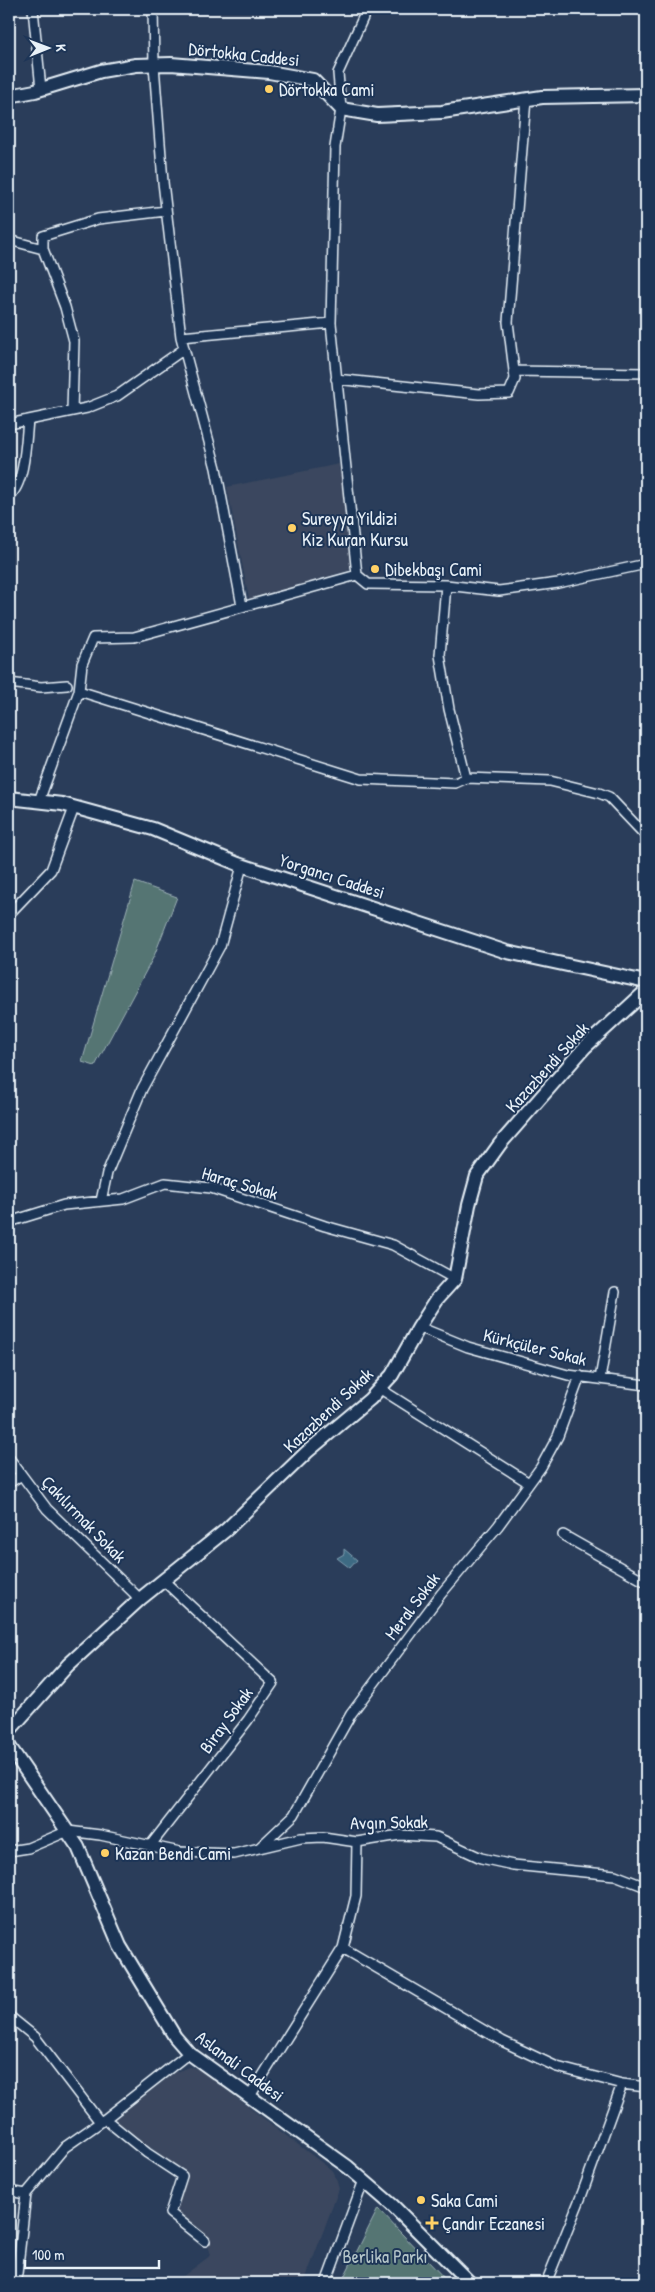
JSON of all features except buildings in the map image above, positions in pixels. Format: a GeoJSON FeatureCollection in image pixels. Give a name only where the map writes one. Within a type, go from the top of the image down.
{"type":"FeatureCollection","features":[{"type":"Feature","properties":{"kind":"street"},"geometry":{"type":"LineString","coordinates":[[33,9],[41,90]]}},
{"type":"Feature","properties":{"kind":"street"},"geometry":{"type":"LineString","coordinates":[[153,9],[154,64],[166,211],[181,338],[216,468],[242,606]]}},
{"type":"Feature","properties":{"kind":"street"},"geometry":{"type":"LineString","coordinates":[[367,9],[338,73],[341,109],[334,146],[331,323],[357,575],[368,584],[446,585],[499,591],[558,583],[646,564]]}},
{"type":"Feature","properties":{"kind":"street","name":"Dörtokka Caddesi"},"geometry":{"type":"LineString","coordinates":[[9,96],[41,90],[101,71],[154,64],[170,64],[269,72],[313,80],[341,109]]}},
{"type":"Feature","properties":{"kind":"street"},"geometry":{"type":"LineString","coordinates":[[341,109],[377,115],[442,112],[542,97],[646,95]]}},
{"type":"Feature","properties":{"kind":"street"},"geometry":{"type":"LineString","coordinates":[[336,379],[479,394],[509,393],[515,379],[508,322],[526,99]]}},
{"type":"Feature","properties":{"kind":"street"},"geometry":{"type":"LineString","coordinates":[[72,411],[74,342],[65,307],[43,249],[43,236],[98,219],[166,211]]}},
{"type":"Feature","properties":{"kind":"street"},"geometry":{"type":"LineString","coordinates":[[9,240],[43,249]]}},
{"type":"Feature","properties":{"kind":"street"},"geometry":{"type":"LineString","coordinates":[[181,338],[331,323]]}},
{"type":"Feature","properties":{"kind":"street"},"geometry":{"type":"LineString","coordinates":[[9,424],[87,408],[117,396],[184,349]]}},
{"type":"Feature","properties":{"kind":"street"},"geometry":{"type":"LineString","coordinates":[[514,371],[646,373]]}},
{"type":"Feature","properties":{"kind":"street"},"geometry":{"type":"LineString","coordinates":[[9,496],[15,492],[22,468],[28,420]]}},
{"type":"Feature","properties":{"kind":"street"},"geometry":{"type":"LineString","coordinates":[[39,801],[80,691],[82,664],[93,638],[134,637],[357,575]]}},
{"type":"Feature","properties":{"kind":"street"},"geometry":{"type":"LineString","coordinates":[[446,585],[440,655],[449,708],[466,778]]}},
{"type":"Feature","properties":{"kind":"street"},"geometry":{"type":"LineString","coordinates":[[9,684],[41,688],[67,685]]}},
{"type":"Feature","properties":{"kind":"street"},"geometry":{"type":"LineString","coordinates":[[80,691],[362,779],[455,783],[466,778],[550,782],[599,793],[609,797],[646,836]]}},
{"type":"Feature","properties":{"kind":"street","name":"Yorgancı Caddesi"},"geometry":{"type":"LineString","coordinates":[[9,798],[39,801],[74,808],[153,829],[242,866],[507,952],[646,982]]}},
{"type":"Feature","properties":{"kind":"street"},"geometry":{"type":"LineString","coordinates":[[9,914],[51,870],[74,808]]}},
{"type":"Feature","properties":{"kind":"street"},"geometry":{"type":"LineString","coordinates":[[101,1201],[107,1173],[142,1089],[220,946],[242,866]]}},
{"type":"Feature","properties":{"kind":"street","name":"Kazazbendi Sokak"},"geometry":{"type":"LineString","coordinates":[[9,1731],[68,1665],[140,1599],[226,1530],[307,1452],[392,1375],[418,1327],[437,1299],[455,1279],[469,1205],[477,1176],[500,1144],[585,1047],[646,991]]}},
{"type":"Feature","properties":{"kind":"street","name":"Haraç Sokak"},"geometry":{"type":"LineString","coordinates":[[9,1222],[64,1205],[123,1199],[165,1183],[211,1188],[316,1223],[393,1245],[455,1279]]}},
{"type":"Feature","properties":{"kind":"street"},"geometry":{"type":"LineString","coordinates":[[600,1379],[615,1292]]}},
{"type":"Feature","properties":{"kind":"street","name":"Kürkçüler Sokak"},"geometry":{"type":"LineString","coordinates":[[418,1327],[468,1348],[568,1375],[646,1385]]}},
{"type":"Feature","properties":{"kind":"street","name":"Meral Sokak"},"geometry":{"type":"LineString","coordinates":[[258,1848],[294,1815],[351,1714],[441,1594],[498,1526],[529,1483],[558,1436],[580,1376]]}},
{"type":"Feature","properties":{"kind":"street"},"geometry":{"type":"LineString","coordinates":[[379,1388],[529,1483]]}},
{"type":"Feature","properties":{"kind":"street","name":"Çakılırmak Sokak"},"geometry":{"type":"LineString","coordinates":[[9,1458],[20,1476],[47,1509],[140,1599]]}},
{"type":"Feature","properties":{"kind":"street"},"geometry":{"type":"LineString","coordinates":[[9,1483],[20,1476]]}},
{"type":"Feature","properties":{"kind":"street"},"geometry":{"type":"LineString","coordinates":[[563,1535],[646,1582]]}},
{"type":"Feature","properties":{"kind":"street","name":"Biray Sokak"},"geometry":{"type":"LineString","coordinates":[[150,1846],[248,1720],[273,1683],[164,1581]]}},
{"type":"Feature","properties":{"kind":"street","name":"Aslanali Caddesi"},"geometry":{"type":"LineString","coordinates":[[9,1746],[68,1831],[87,1867],[120,1946],[175,2037],[189,2053],[364,2180],[392,2205],[470,2283]]}},
{"type":"Feature","properties":{"kind":"street"},"geometry":{"type":"LineString","coordinates":[[9,1850],[28,1848],[68,1831]]}},
{"type":"Feature","properties":{"kind":"street","name":"Avgın Sokak"},"geometry":{"type":"LineString","coordinates":[[68,1831],[180,1852],[234,1854],[301,1838],[323,1837],[357,1842],[400,1835],[436,1838],[481,1858],[513,1865],[615,1875],[646,1887]]}},
{"type":"Feature","properties":{"kind":"street"},"geometry":{"type":"LineString","coordinates":[[250,2096],[343,1948],[356,1896],[357,1842]]}},
{"type":"Feature","properties":{"kind":"street"},"geometry":{"type":"LineString","coordinates":[[343,1948],[502,2041],[557,2067],[622,2084],[646,2087]]}},
{"type":"Feature","properties":{"kind":"street"},"geometry":{"type":"LineString","coordinates":[[9,2016],[35,2037],[102,2120],[146,2153],[182,2176],[170,2213],[204,2241]]}},
{"type":"Feature","properties":{"kind":"street"},"geometry":{"type":"LineString","coordinates":[[14,2283],[17,2274],[26,2194],[65,2147],[189,2053]]}},
{"type":"Feature","properties":{"kind":"street"},"geometry":{"type":"LineString","coordinates":[[546,2283],[582,2194],[622,2084]]}},
{"type":"Feature","properties":{"kind":"street"},"geometry":{"type":"LineString","coordinates":[[326,2283],[364,2180]]}},
{"type":"Feature","properties":{"kind":"street"},"geometry":{"type":"LineString","coordinates":[[9,2191],[26,2194]]}},
{"type":"Feature","properties":{"kind":"shaded area","name":"Sureyya Yildizi Kiz Kuran Kursu"},"geometry":{"type":"Polygon","coordinates":[[[339,464],[354,569],[249,599],[227,487],[339,464]]]}},
{"type":"Feature","properties":{"kind":"shaded area"},"geometry":{"type":"Polygon","coordinates":[[[344,1549],[357,1560],[350,1568],[337,1558],[344,1554],[344,1549]]]}},
{"type":"Feature","properties":{"kind":"shaded area"},"geometry":{"type":"Polygon","coordinates":[[[190,2067],[199,2069],[334,2172],[339,2189],[304,2283],[174,2283],[211,2255],[206,2238],[180,2219],[175,2204],[187,2175],[114,2120],[175,2072],[190,2067]]]}},
{"type":"Feature","properties":{"kind":"green space"},"geometry":{"type":"Polygon","coordinates":[[[135,882],[177,897],[154,956],[95,1066],[82,1062],[135,882]]]}},
{"type":"Feature","properties":{"kind":"green space","name":"Berlika Parkı"},"geometry":{"type":"Polygon","coordinates":[[[378,2209],[449,2283],[341,2283],[378,2209]]]}},
{"type":"Feature","properties":{"kind":"place","name":"Dörtokka Cami"},"geometry":{"type":"Point","coordinates":[269,89]}},
{"type":"Feature","properties":{"kind":"place","name":"Sureyya Yildizi Kiz Kuran Kursu"},"geometry":{"type":"Point","coordinates":[292,528]}},
{"type":"Feature","properties":{"kind":"place","name":"Dibekbaşı Cami"},"geometry":{"type":"Point","coordinates":[375,569]}},
{"type":"Feature","properties":{"kind":"place","name":"Kazan Bendi Cami"},"geometry":{"type":"Point","coordinates":[105,1853]}},
{"type":"Feature","properties":{"kind":"place","name":"Saka Cami"},"geometry":{"type":"Point","coordinates":[421,2200]}},
{"type":"Feature","properties":{"kind":"place","name":"Çandır Eczanesi"},"geometry":{"type":"Point","coordinates":[432,2223]}}]}
